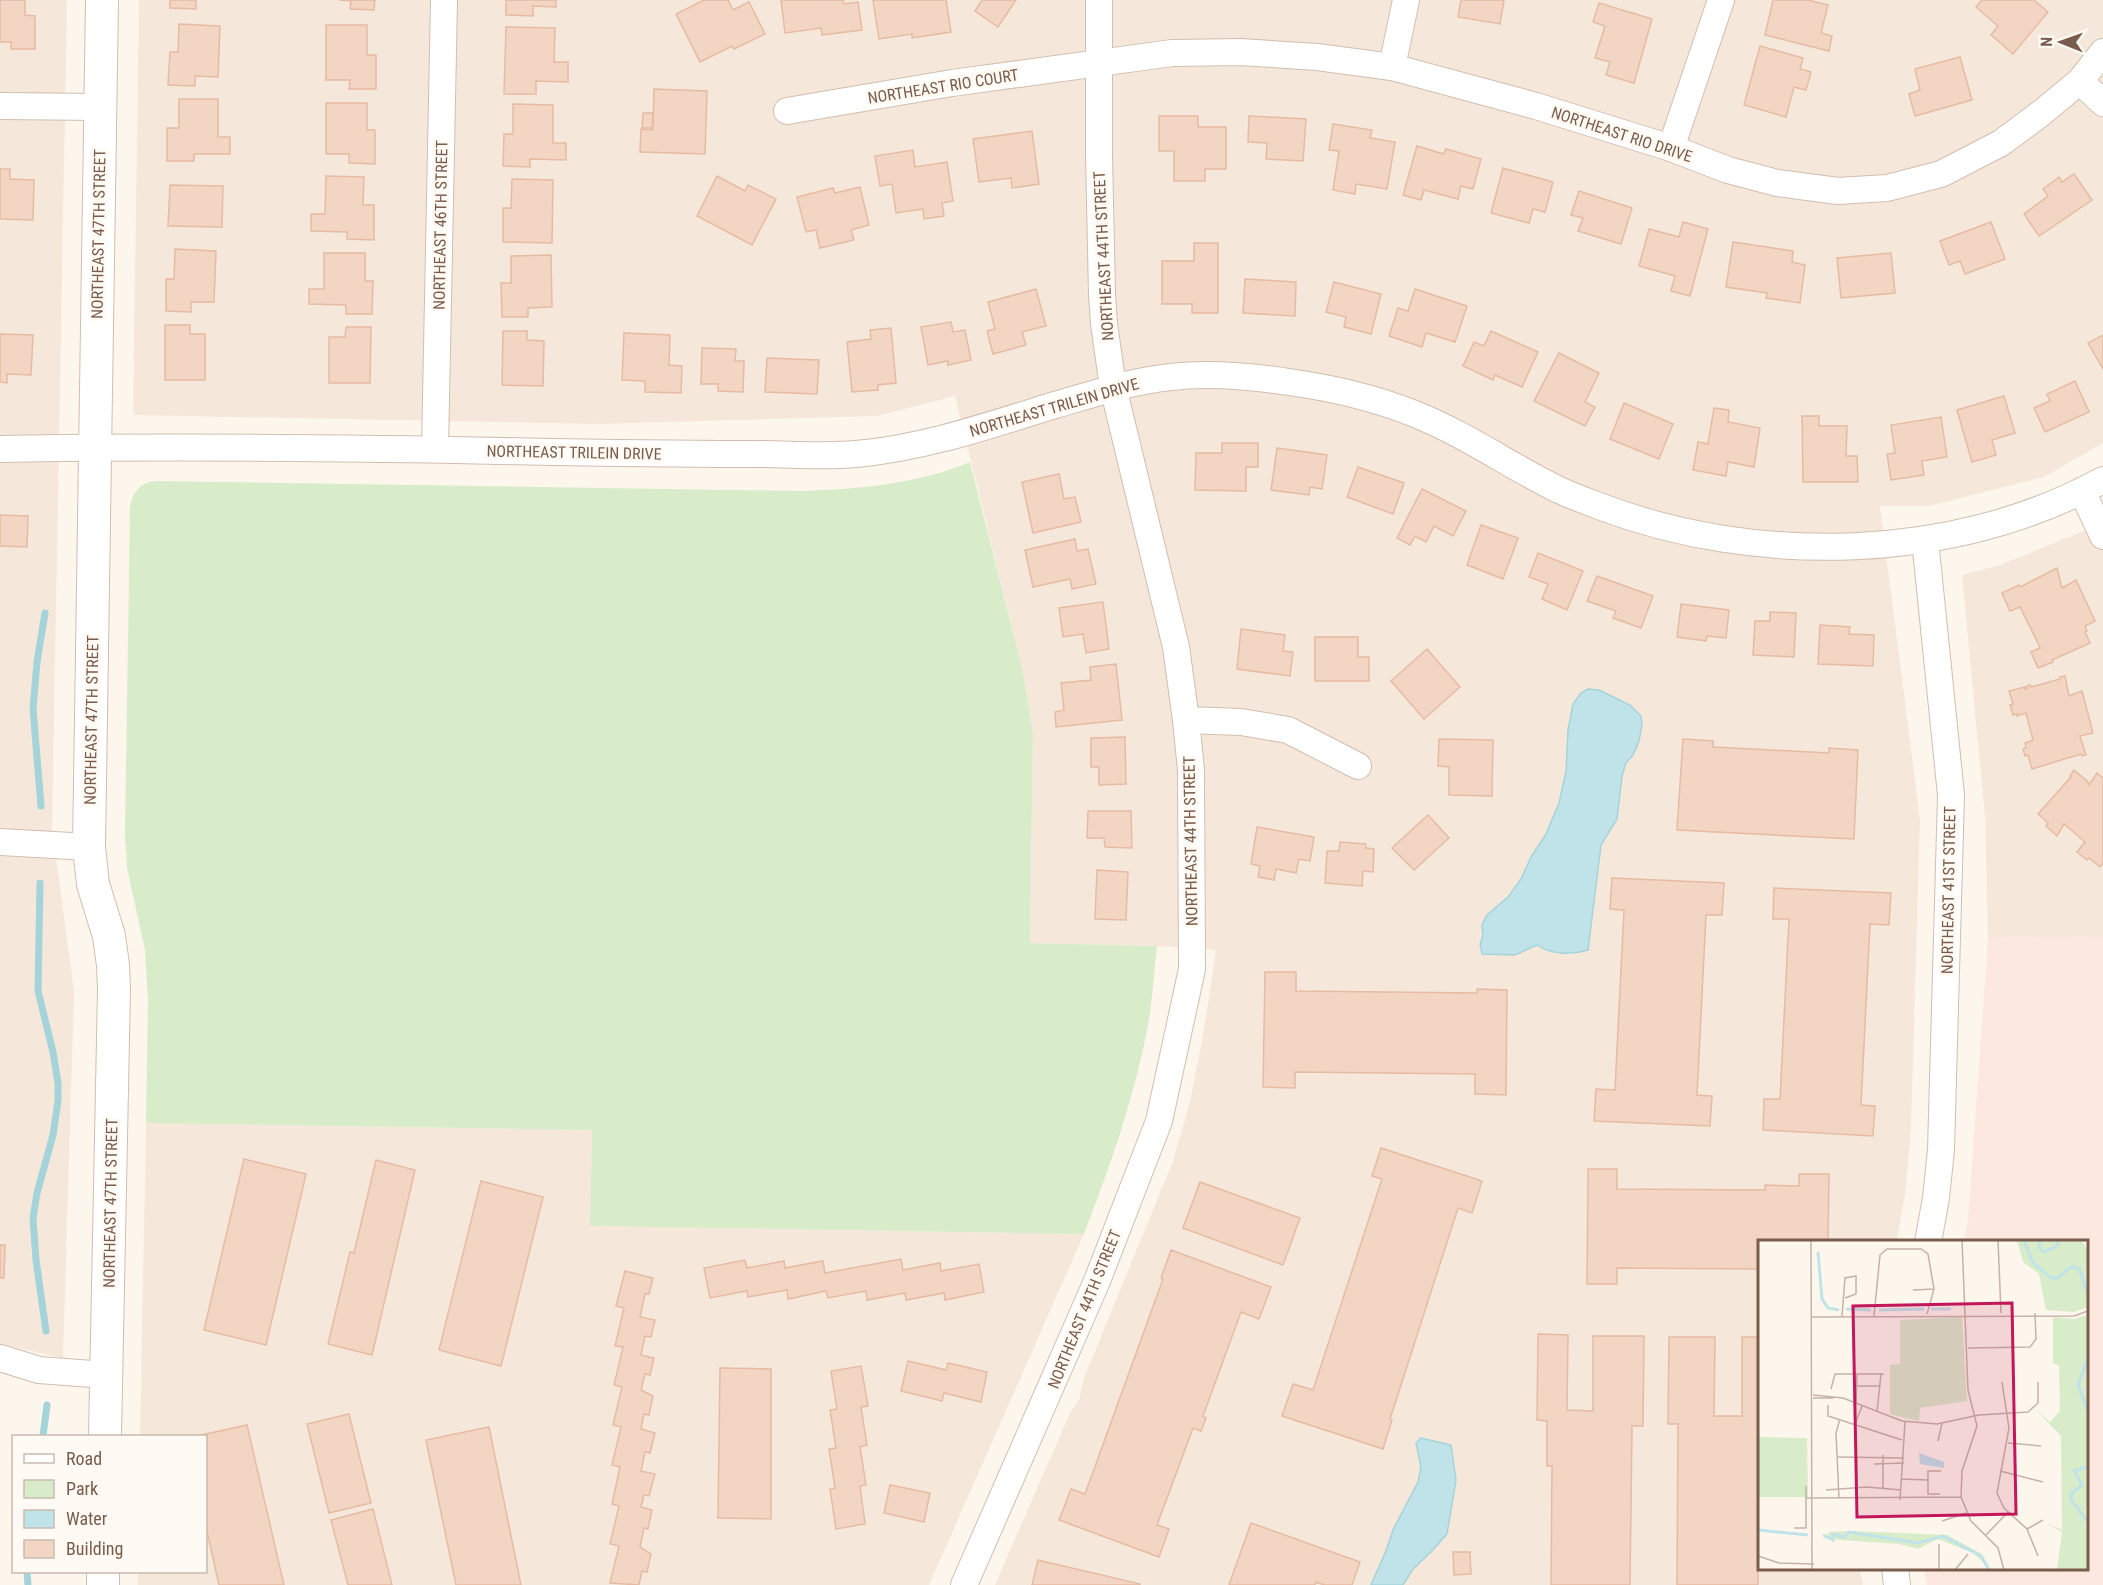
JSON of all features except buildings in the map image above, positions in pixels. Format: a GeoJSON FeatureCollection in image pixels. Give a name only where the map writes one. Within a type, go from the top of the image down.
{"type":"FeatureCollection","features":[{"type":"Feature","properties":{"kind":"street","name":"NORTHEAST 47TH STREET"},"geometry":{"type":"LineString","coordinates":[[102,0],[89,847],[93,884],[108,936],[113,973],[105,1435]]}},
{"type":"Feature","properties":{"kind":"street","name":"NORTHEAST 46TH STREET"},"geometry":{"type":"LineString","coordinates":[[435,449],[444,0]]}},
{"type":"Feature","properties":{"kind":"street","name":"NORTHEAST 44TH STREET"},"geometry":{"type":"LineString","coordinates":[[964,1585],[1097,1281],[1159,1121],[1192,969],[1191,770],[1176,647],[1113,387],[1107,352],[1102,295],[1099,0]]}},
{"type":"Feature","properties":{"kind":"street"},"geometry":{"type":"LineString","coordinates":[[1392,67],[1406,0]]}},
{"type":"Feature","properties":{"kind":"street"},"geometry":{"type":"LineString","coordinates":[[1671,148],[1721,0]]}},
{"type":"Feature","properties":{"kind":"street","name":"NORTHEAST RIO DRIVE"},"geometry":{"type":"LineString","coordinates":[[1099,63],[1172,53],[1240,52],[1317,57],[1392,67],[1536,106],[1671,148],[1728,170],[1776,183],[1838,191],[1887,188],[1941,174],[2001,143],[2080,81],[2103,52]]}},
{"type":"Feature","properties":{"kind":"street","name":"NORTHEAST RIO COURT"},"geometry":{"type":"LineString","coordinates":[[787,111],[952,83],[1099,63]]}},
{"type":"Feature","properties":{"kind":"street"},"geometry":{"type":"LineString","coordinates":[[2080,81],[2103,103]]}},
{"type":"Feature","properties":{"kind":"street"},"geometry":{"type":"LineString","coordinates":[[0,106],[100,107]]}},
{"type":"Feature","properties":{"kind":"street","name":"NORTHEAST TRILEIN DRIVE"},"geometry":{"type":"LineString","coordinates":[[0,449],[95,447],[854,454],[927,442],[995,424],[1113,387],[1169,377],[1223,375],[1288,381],[1344,392],[1417,415],[1562,491],[1626,516],[1700,536],[1770,545],[1842,546],[1925,540],[2015,518],[2093,486]]}},
{"type":"Feature","properties":{"kind":"street"},"geometry":{"type":"LineString","coordinates":[[2093,486],[2103,536]]}},
{"type":"Feature","properties":{"kind":"street","name":"NORTHEAST 41ST STREET"},"geometry":{"type":"LineString","coordinates":[[1925,540],[1951,795],[1941,1150],[1928,1240]]}},
{"type":"Feature","properties":{"kind":"street"},"geometry":{"type":"LineString","coordinates":[[1186,720],[1241,722],[1288,730],[1358,766]]}},
{"type":"Feature","properties":{"kind":"street"},"geometry":{"type":"LineString","coordinates":[[0,842],[89,847]]}},
{"type":"Feature","properties":{"kind":"street"},"geometry":{"type":"LineString","coordinates":[[0,1358],[39,1370],[106,1375]]}},
{"type":"Feature","properties":{"kind":"street"},"geometry":{"type":"LineString","coordinates":[[1895,1570],[1897,1585]]}},
{"type":"Feature","properties":{"kind":"shaded area"},"geometry":{"type":"Polygon","coordinates":[[[0,0],[67,0],[52,828],[74,991],[63,1358],[0,1344],[0,0]]]}},
{"type":"Feature","properties":{"kind":"shaded area"},"geometry":{"type":"Polygon","coordinates":[[[139,0],[2103,0],[2103,443],[2044,477],[1929,506],[1880,506],[1920,820],[1911,1129],[1905,1194],[1897,1240],[1758,1240],[1758,1570],[1860,1570],[1863,1585],[995,1585],[1069,1415],[1079,1400],[1084,1378],[1173,1161],[1190,1102],[1216,950],[1030,943],[1033,733],[1023,672],[955,396],[878,416],[598,424],[133,415],[139,0]]]}},
{"type":"Feature","properties":{"kind":"shaded area"},"geometry":{"type":"Polygon","coordinates":[[[2103,523],[2103,938],[1988,937],[1985,817],[1962,575],[2000,565],[2103,523]]]}},
{"type":"Feature","properties":{"kind":"shaded area"},"geometry":{"type":"Polygon","coordinates":[[[1988,937],[2103,938],[2103,1585],[1927,1585],[1924,1570],[2088,1570],[2088,1240],[1964,1240],[1968,1220],[1988,937]]]}},
{"type":"Feature","properties":{"kind":"shaded area"},"geometry":{"type":"Polygon","coordinates":[[[146,1123],[592,1130],[591,1226],[1084,1234],[929,1585],[138,1585],[138,1573],[207,1573],[207,1435],[140,1435],[146,1123]]]}},
{"type":"Feature","properties":{"kind":"green space"},"geometry":{"type":"Polygon","coordinates":[[[970,462],[1023,672],[1033,733],[1030,943],[1157,946],[1152,1001],[1144,1047],[1113,1155],[1084,1234],[590,1226],[592,1130],[146,1123],[148,1001],[145,950],[127,868],[125,836],[130,506],[133,496],[142,485],[156,481],[803,491],[888,484],[930,476],[970,462]]]}},
{"type":"Feature","properties":{"kind":"water"},"geometry":{"type":"Polygon","coordinates":[[[1588,689],[1599,690],[1630,705],[1641,716],[1642,725],[1639,741],[1633,755],[1626,763],[1622,776],[1617,819],[1601,845],[1588,950],[1562,953],[1549,951],[1537,945],[1515,955],[1482,954],[1480,944],[1483,936],[1482,925],[1487,915],[1509,896],[1521,879],[1531,857],[1546,834],[1559,803],[1566,772],[1568,730],[1573,704],[1581,693],[1588,689]]]}},
{"type":"Feature","properties":{"kind":"water"},"geometry":{"type":"Polygon","coordinates":[[[1421,1438],[1451,1445],[1456,1480],[1447,1534],[1413,1569],[1403,1585],[1371,1585],[1393,1530],[1418,1482],[1421,1467],[1416,1443],[1421,1438]]]}},
{"type":"Feature","properties":{"kind":"waterway"},"geometry":{"type":"LineString","coordinates":[[41,806],[33,709],[37,662],[45,613]]}},
{"type":"Feature","properties":{"kind":"waterway"},"geometry":{"type":"LineString","coordinates":[[40,883],[38,991],[58,1083],[53,1135],[37,1193],[33,1218],[36,1260],[46,1331]]}},
{"type":"Feature","properties":{"kind":"waterway"},"geometry":{"type":"LineString","coordinates":[[43,1435],[47,1405]]}},
{"type":"Feature","properties":{"kind":"waterway"},"geometry":{"type":"LineString","coordinates":[[27,1573],[28,1585]]}}]}
